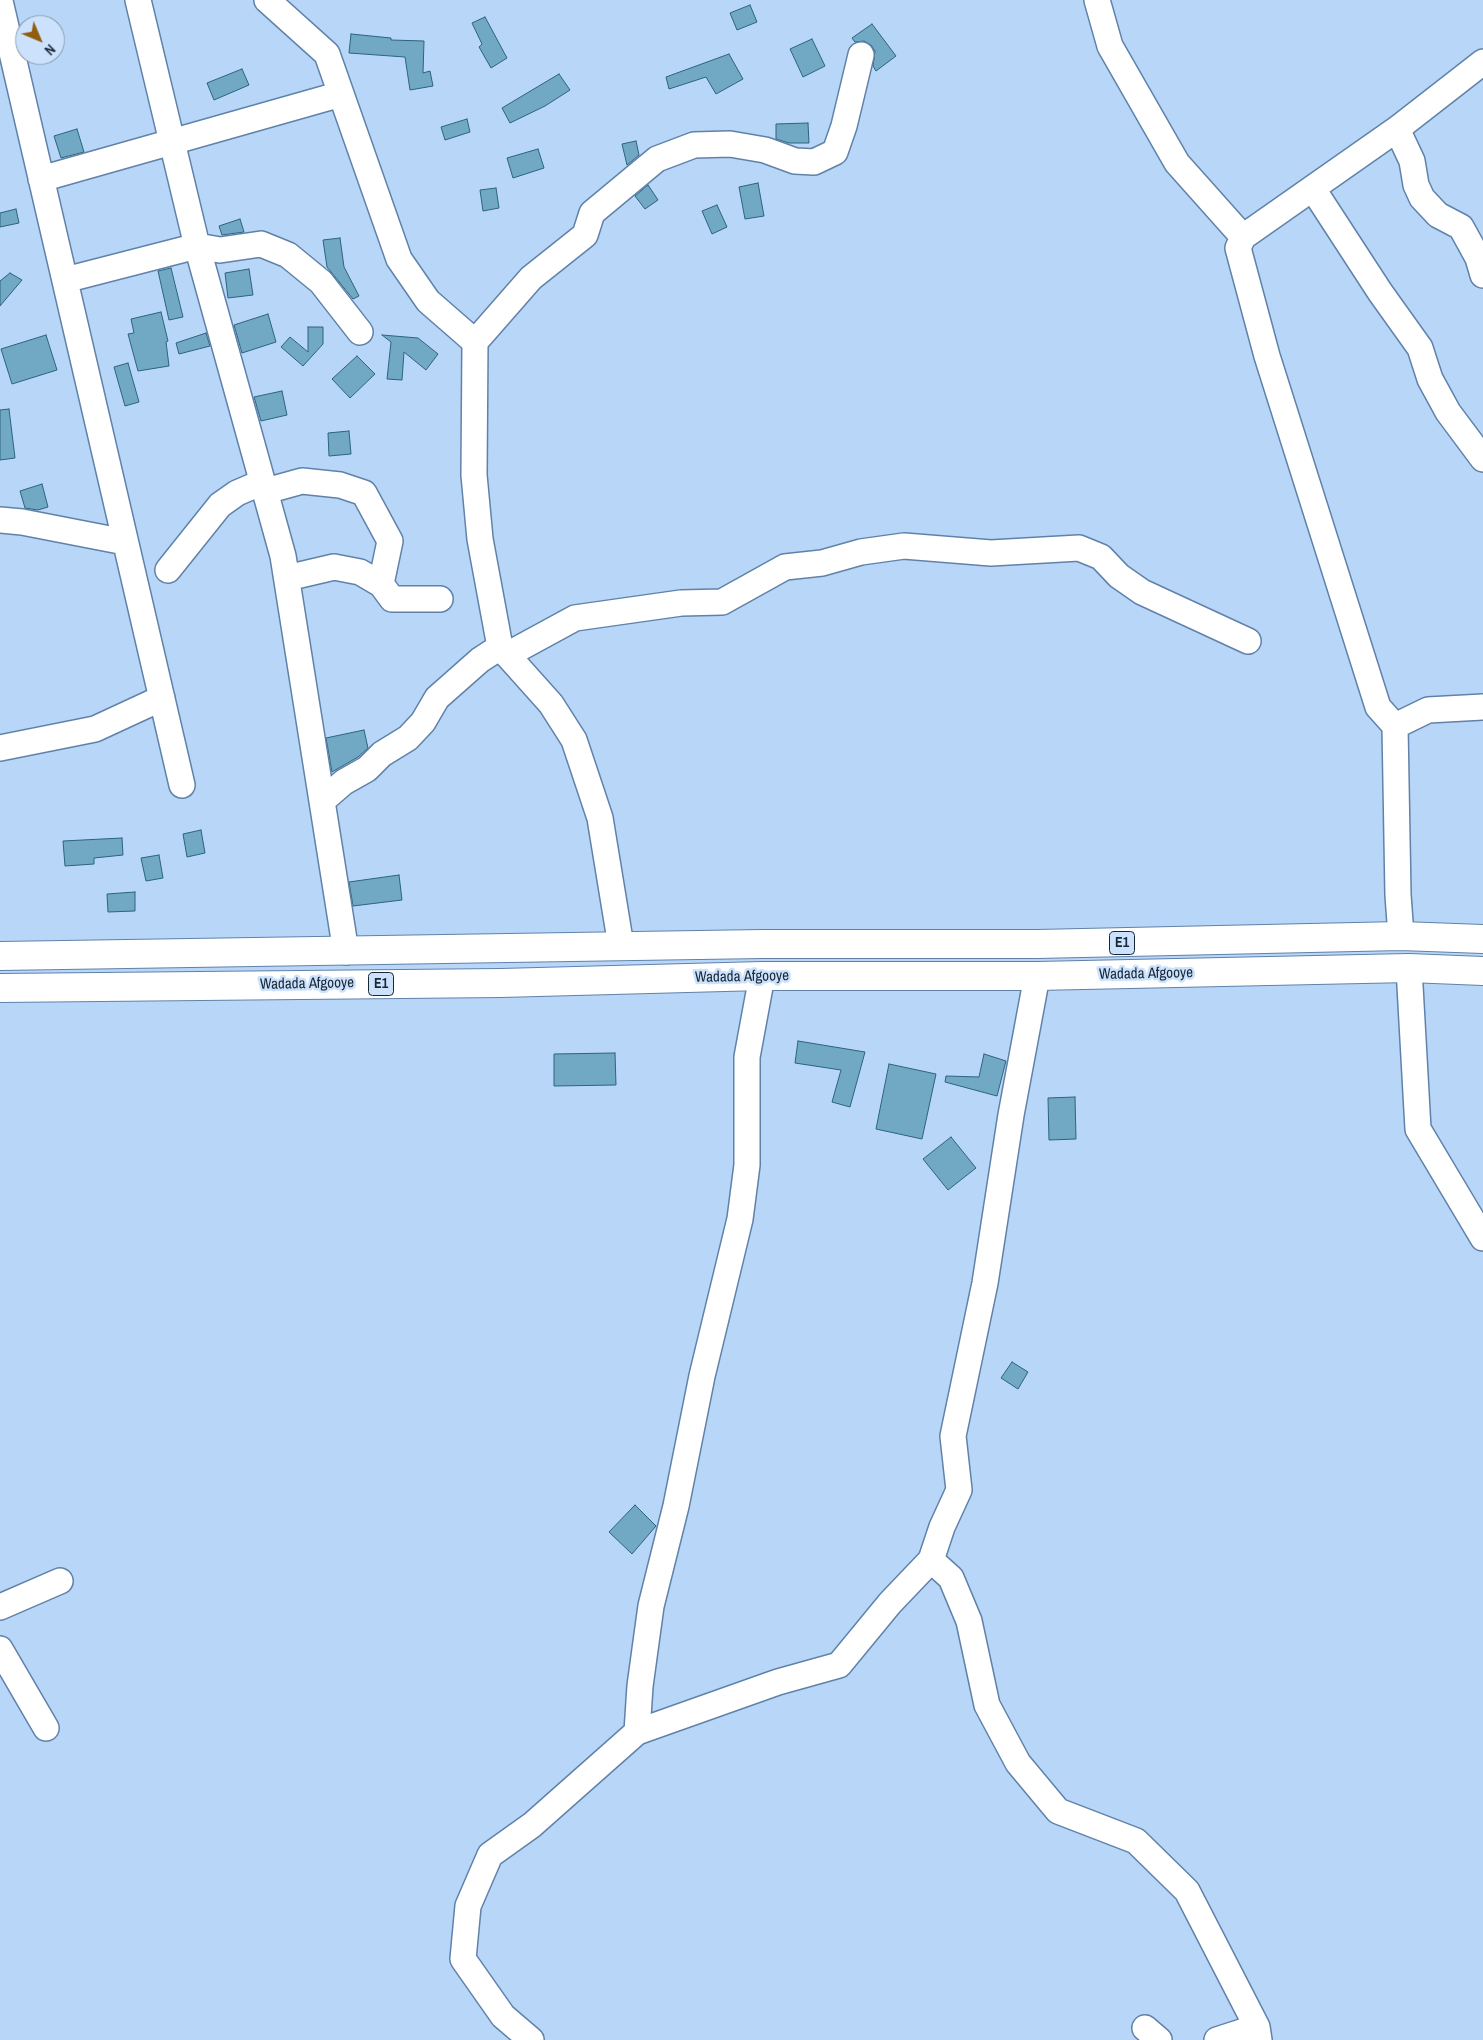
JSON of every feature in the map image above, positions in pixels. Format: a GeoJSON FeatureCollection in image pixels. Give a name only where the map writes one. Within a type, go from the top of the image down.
{"type":"FeatureCollection","features":[{"type":"Feature","properties":{"kind":"highway","name":"Wadada Afgooye"},"geometry":{"type":"LineString","coordinates":[[0,956],[346,952],[621,946],[1056,944],[1401,936],[1483,939]]}},
{"type":"Feature","properties":{"kind":"highway","name":"Wadada Afgooye"},"geometry":{"type":"LineString","coordinates":[[0,988],[501,983],[762,976],[1037,976],[1409,968],[1483,971]]}},
{"type":"Feature","properties":{"kind":"street"},"geometry":{"type":"LineString","coordinates":[[138,0],[197,246],[265,489],[287,578],[346,952]]}},
{"type":"Feature","properties":{"kind":"street"},"geometry":{"type":"LineString","coordinates":[[267,0],[327,54],[399,259],[428,301],[475,342]]}},
{"type":"Feature","properties":{"kind":"street"},"geometry":{"type":"LineString","coordinates":[[1097,0],[1110,46],[1176,163],[1243,237]]}},
{"type":"Feature","properties":{"kind":"street"},"geometry":{"type":"LineString","coordinates":[[0,1],[182,785]]}},
{"type":"Feature","properties":{"kind":"street"},"geometry":{"type":"LineString","coordinates":[[621,946],[600,818],[574,740],[552,704],[504,651],[480,539],[474,475],[475,342],[531,278],[585,235],[592,213],[657,159],[694,145],[730,144],[765,150],[795,161],[814,162],[835,152],[844,126],[861,55]]}},
{"type":"Feature","properties":{"kind":"street"},"geometry":{"type":"LineString","coordinates":[[1401,936],[1398,895],[1396,726],[1378,707],[1267,356],[1238,248],[1243,237],[1397,129],[1483,62]]}},
{"type":"Feature","properties":{"kind":"street"},"geometry":{"type":"LineString","coordinates":[[41,179],[341,94]]}},
{"type":"Feature","properties":{"kind":"street"},"geometry":{"type":"LineString","coordinates":[[1397,129],[1412,161],[1416,185],[1422,198],[1438,215],[1461,227],[1478,258],[1483,274]]}},
{"type":"Feature","properties":{"kind":"street"},"geometry":{"type":"LineString","coordinates":[[1313,189],[1380,292],[1420,348],[1430,378],[1448,412],[1483,459]]}},
{"type":"Feature","properties":{"kind":"street"},"geometry":{"type":"LineString","coordinates":[[64,280],[197,246],[220,250],[261,244],[288,255],[321,282],[360,332]]}},
{"type":"Feature","properties":{"kind":"street"},"geometry":{"type":"LineString","coordinates":[[168,570],[220,505],[237,493],[251,487],[265,489],[302,481],[340,485],[364,493],[390,541],[382,586]]}},
{"type":"Feature","properties":{"kind":"street"},"geometry":{"type":"LineString","coordinates":[[0,520],[22,522],[126,542]]}},
{"type":"Feature","properties":{"kind":"street"},"geometry":{"type":"LineString","coordinates":[[322,801],[344,782],[367,769],[382,754],[408,738],[423,722],[437,698],[480,660],[575,618],[681,603],[722,602],[785,567],[822,563],[861,552],[904,546],[991,553],[1079,548],[1101,557],[1119,576],[1142,592],[1248,641]]}},
{"type":"Feature","properties":{"kind":"street"},"geometry":{"type":"LineString","coordinates":[[287,578],[334,567],[360,572],[382,586],[392,599],[440,599]]}},
{"type":"Feature","properties":{"kind":"street"},"geometry":{"type":"LineString","coordinates":[[0,748],[96,729],[162,698]]}},
{"type":"Feature","properties":{"kind":"street"},"geometry":{"type":"LineString","coordinates":[[1396,726],[1428,710],[1483,707]]}},
{"type":"Feature","properties":{"kind":"street"},"geometry":{"type":"LineString","coordinates":[[1409,968],[1418,1129],[1483,1238]]}},
{"type":"Feature","properties":{"kind":"street"},"geometry":{"type":"LineString","coordinates":[[637,1732],[640,1686],[651,1606],[676,1506],[702,1376],[740,1220],[746,1165],[747,1057],[762,976]]}},
{"type":"Feature","properties":{"kind":"street"},"geometry":{"type":"LineString","coordinates":[[531,2040],[503,2016],[463,1959],[468,1906],[490,1855],[532,1825],[637,1732],[778,1682],[839,1665],[890,1603],[931,1560],[942,1527],[959,1490],[953,1436],[985,1282],[1011,1115],[1037,976]]}},
{"type":"Feature","properties":{"kind":"street"},"geometry":{"type":"LineString","coordinates":[[931,1560],[951,1578],[968,1621],[988,1705],[1018,1763],[1058,1811],[1136,1841],[1187,1890],[1258,2033],[1217,2040]]}},
{"type":"Feature","properties":{"kind":"street"},"geometry":{"type":"LineString","coordinates":[[0,1608],[60,1581]]}},
{"type":"Feature","properties":{"kind":"street"},"geometry":{"type":"LineString","coordinates":[[0,1648],[46,1728]]}},
{"type":"Feature","properties":{"kind":"building"},"geometry":{"type":"Polygon","coordinates":[[[750,5],[757,22],[737,30],[730,13],[750,5]]]}},
{"type":"Feature","properties":{"kind":"building"},"geometry":{"type":"Polygon","coordinates":[[[485,17],[507,58],[491,68],[479,47],[482,44],[472,23],[485,17]]]}},
{"type":"Feature","properties":{"kind":"building"},"geometry":{"type":"Polygon","coordinates":[[[872,24],[896,56],[876,71],[873,66],[875,51],[871,45],[864,41],[855,42],[852,38],[872,24]]]}},
{"type":"Feature","properties":{"kind":"building"},"geometry":{"type":"Polygon","coordinates":[[[351,34],[391,38],[391,40],[424,41],[423,73],[430,71],[433,86],[410,90],[405,57],[349,53],[351,34]]]}},
{"type":"Feature","properties":{"kind":"building"},"geometry":{"type":"Polygon","coordinates":[[[812,39],[825,66],[803,77],[790,49],[812,39]]]}},
{"type":"Feature","properties":{"kind":"building"},"geometry":{"type":"Polygon","coordinates":[[[729,54],[743,79],[716,94],[706,77],[669,89],[666,77],[729,54]]]}},
{"type":"Feature","properties":{"kind":"building"},"geometry":{"type":"Polygon","coordinates":[[[242,69],[249,85],[214,100],[207,83],[242,69]]]}},
{"type":"Feature","properties":{"kind":"building"},"geometry":{"type":"Polygon","coordinates":[[[559,74],[570,90],[545,106],[510,123],[502,108],[559,74]]]}},
{"type":"Feature","properties":{"kind":"building"},"geometry":{"type":"Polygon","coordinates":[[[467,119],[470,132],[445,140],[441,127],[467,119]]]}},
{"type":"Feature","properties":{"kind":"building"},"geometry":{"type":"Polygon","coordinates":[[[808,123],[809,143],[789,143],[776,139],[776,124],[808,123]]]}},
{"type":"Feature","properties":{"kind":"building"},"geometry":{"type":"Polygon","coordinates":[[[77,129],[84,152],[61,158],[54,136],[77,129]]]}},
{"type":"Feature","properties":{"kind":"building"},"geometry":{"type":"Polygon","coordinates":[[[636,141],[639,155],[627,165],[622,144],[636,141]]]}},
{"type":"Feature","properties":{"kind":"building"},"geometry":{"type":"Polygon","coordinates":[[[538,149],[544,168],[513,178],[507,158],[538,149]]]}},
{"type":"Feature","properties":{"kind":"building"},"geometry":{"type":"Polygon","coordinates":[[[758,183],[764,216],[745,219],[739,187],[758,183]]]}},
{"type":"Feature","properties":{"kind":"building"},"geometry":{"type":"Polygon","coordinates":[[[648,185],[658,200],[645,209],[635,196],[648,185]]]}},
{"type":"Feature","properties":{"kind":"building"},"geometry":{"type":"Polygon","coordinates":[[[496,188],[499,208],[483,211],[480,190],[496,188]]]}},
{"type":"Feature","properties":{"kind":"building"},"geometry":{"type":"Polygon","coordinates":[[[717,205],[727,227],[712,234],[702,211],[717,205]]]}},
{"type":"Feature","properties":{"kind":"building"},"geometry":{"type":"Polygon","coordinates":[[[16,209],[19,223],[0,227],[0,213],[16,209]]]}},
{"type":"Feature","properties":{"kind":"building"},"geometry":{"type":"Polygon","coordinates":[[[240,219],[244,232],[222,235],[219,226],[240,219]]]}},
{"type":"Feature","properties":{"kind":"building"},"geometry":{"type":"Polygon","coordinates":[[[340,238],[344,267],[359,296],[353,299],[327,267],[323,240],[340,238]]]}},
{"type":"Feature","properties":{"kind":"building"},"geometry":{"type":"Polygon","coordinates":[[[171,268],[183,317],[169,320],[158,271],[171,268]]]}},
{"type":"Feature","properties":{"kind":"building"},"geometry":{"type":"Polygon","coordinates":[[[249,269],[253,295],[228,298],[225,273],[249,269]]]}},
{"type":"Feature","properties":{"kind":"building"},"geometry":{"type":"Polygon","coordinates":[[[10,273],[22,280],[0,306],[0,281],[10,273]]]}},
{"type":"Feature","properties":{"kind":"building"},"geometry":{"type":"Polygon","coordinates":[[[161,312],[168,341],[166,342],[169,366],[138,371],[128,334],[134,333],[131,319],[161,312]]]}},
{"type":"Feature","properties":{"kind":"building"},"geometry":{"type":"Polygon","coordinates":[[[268,314],[276,342],[242,353],[234,325],[268,314]]]}},
{"type":"Feature","properties":{"kind":"building"},"geometry":{"type":"Polygon","coordinates":[[[308,327],[323,327],[323,344],[303,366],[281,347],[290,337],[308,352],[308,327]]]}},
{"type":"Feature","properties":{"kind":"building"},"geometry":{"type":"Polygon","coordinates":[[[206,333],[210,346],[179,354],[176,343],[206,333]]]}},
{"type":"Feature","properties":{"kind":"building"},"geometry":{"type":"Polygon","coordinates":[[[46,335],[57,370],[12,384],[1,349],[46,335]]]}},
{"type":"Feature","properties":{"kind":"building"},"geometry":{"type":"Polygon","coordinates":[[[382,335],[418,338],[438,354],[426,370],[404,352],[402,380],[387,379],[391,342],[382,335]]]}},
{"type":"Feature","properties":{"kind":"building"},"geometry":{"type":"Polygon","coordinates":[[[357,356],[375,374],[350,398],[332,379],[357,356]]]}},
{"type":"Feature","properties":{"kind":"building"},"geometry":{"type":"Polygon","coordinates":[[[128,363],[139,402],[125,406],[114,367],[128,363]]]}},
{"type":"Feature","properties":{"kind":"building"},"geometry":{"type":"Polygon","coordinates":[[[282,391],[287,415],[261,421],[254,397],[282,391]]]}},
{"type":"Feature","properties":{"kind":"building"},"geometry":{"type":"Polygon","coordinates":[[[9,409],[15,458],[0,460],[0,410],[9,409]]]}},
{"type":"Feature","properties":{"kind":"building"},"geometry":{"type":"Polygon","coordinates":[[[349,431],[351,454],[329,456],[328,433],[349,431]]]}},
{"type":"Feature","properties":{"kind":"building"},"geometry":{"type":"Polygon","coordinates":[[[42,484],[48,507],[38,510],[25,508],[20,491],[42,484]]]}},
{"type":"Feature","properties":{"kind":"building"},"geometry":{"type":"Polygon","coordinates":[[[364,730],[368,748],[358,757],[332,772],[326,738],[364,730]]]}},
{"type":"Feature","properties":{"kind":"building"},"geometry":{"type":"Polygon","coordinates":[[[201,830],[205,853],[187,857],[183,834],[201,830]]]}},
{"type":"Feature","properties":{"kind":"building"},"geometry":{"type":"Polygon","coordinates":[[[122,838],[123,855],[94,858],[94,864],[65,866],[63,841],[122,838]]]}},
{"type":"Feature","properties":{"kind":"building"},"geometry":{"type":"Polygon","coordinates":[[[159,855],[163,878],[146,881],[141,858],[159,855]]]}},
{"type":"Feature","properties":{"kind":"building"},"geometry":{"type":"Polygon","coordinates":[[[399,875],[402,900],[353,906],[349,882],[399,875]]]}},
{"type":"Feature","properties":{"kind":"building"},"geometry":{"type":"Polygon","coordinates":[[[135,892],[135,911],[108,912],[107,894],[135,892]]]}},
{"type":"Feature","properties":{"kind":"building"},"geometry":{"type":"Polygon","coordinates":[[[798,1041],[865,1052],[850,1107],[832,1102],[841,1070],[795,1063],[798,1041]]]}},
{"type":"Feature","properties":{"kind":"building"},"geometry":{"type":"Polygon","coordinates":[[[615,1053],[616,1085],[554,1086],[554,1054],[615,1053]]]}},
{"type":"Feature","properties":{"kind":"building"},"geometry":{"type":"Polygon","coordinates":[[[984,1054],[1006,1061],[997,1096],[945,1082],[946,1076],[979,1077],[984,1054]]]}},
{"type":"Feature","properties":{"kind":"building"},"geometry":{"type":"Polygon","coordinates":[[[889,1064],[936,1074],[922,1139],[876,1129],[889,1064]]]}},
{"type":"Feature","properties":{"kind":"building"},"geometry":{"type":"Polygon","coordinates":[[[1075,1097],[1076,1139],[1049,1140],[1048,1098],[1075,1097]]]}},
{"type":"Feature","properties":{"kind":"building"},"geometry":{"type":"Polygon","coordinates":[[[951,1137],[976,1168],[948,1190],[923,1159],[951,1137]]]}},
{"type":"Feature","properties":{"kind":"building"},"geometry":{"type":"Polygon","coordinates":[[[1012,1362],[1028,1372],[1018,1389],[1001,1378],[1012,1362]]]}},
{"type":"Feature","properties":{"kind":"building"},"geometry":{"type":"Polygon","coordinates":[[[635,1505],[656,1526],[632,1554],[609,1532],[635,1505]]]}}]}
